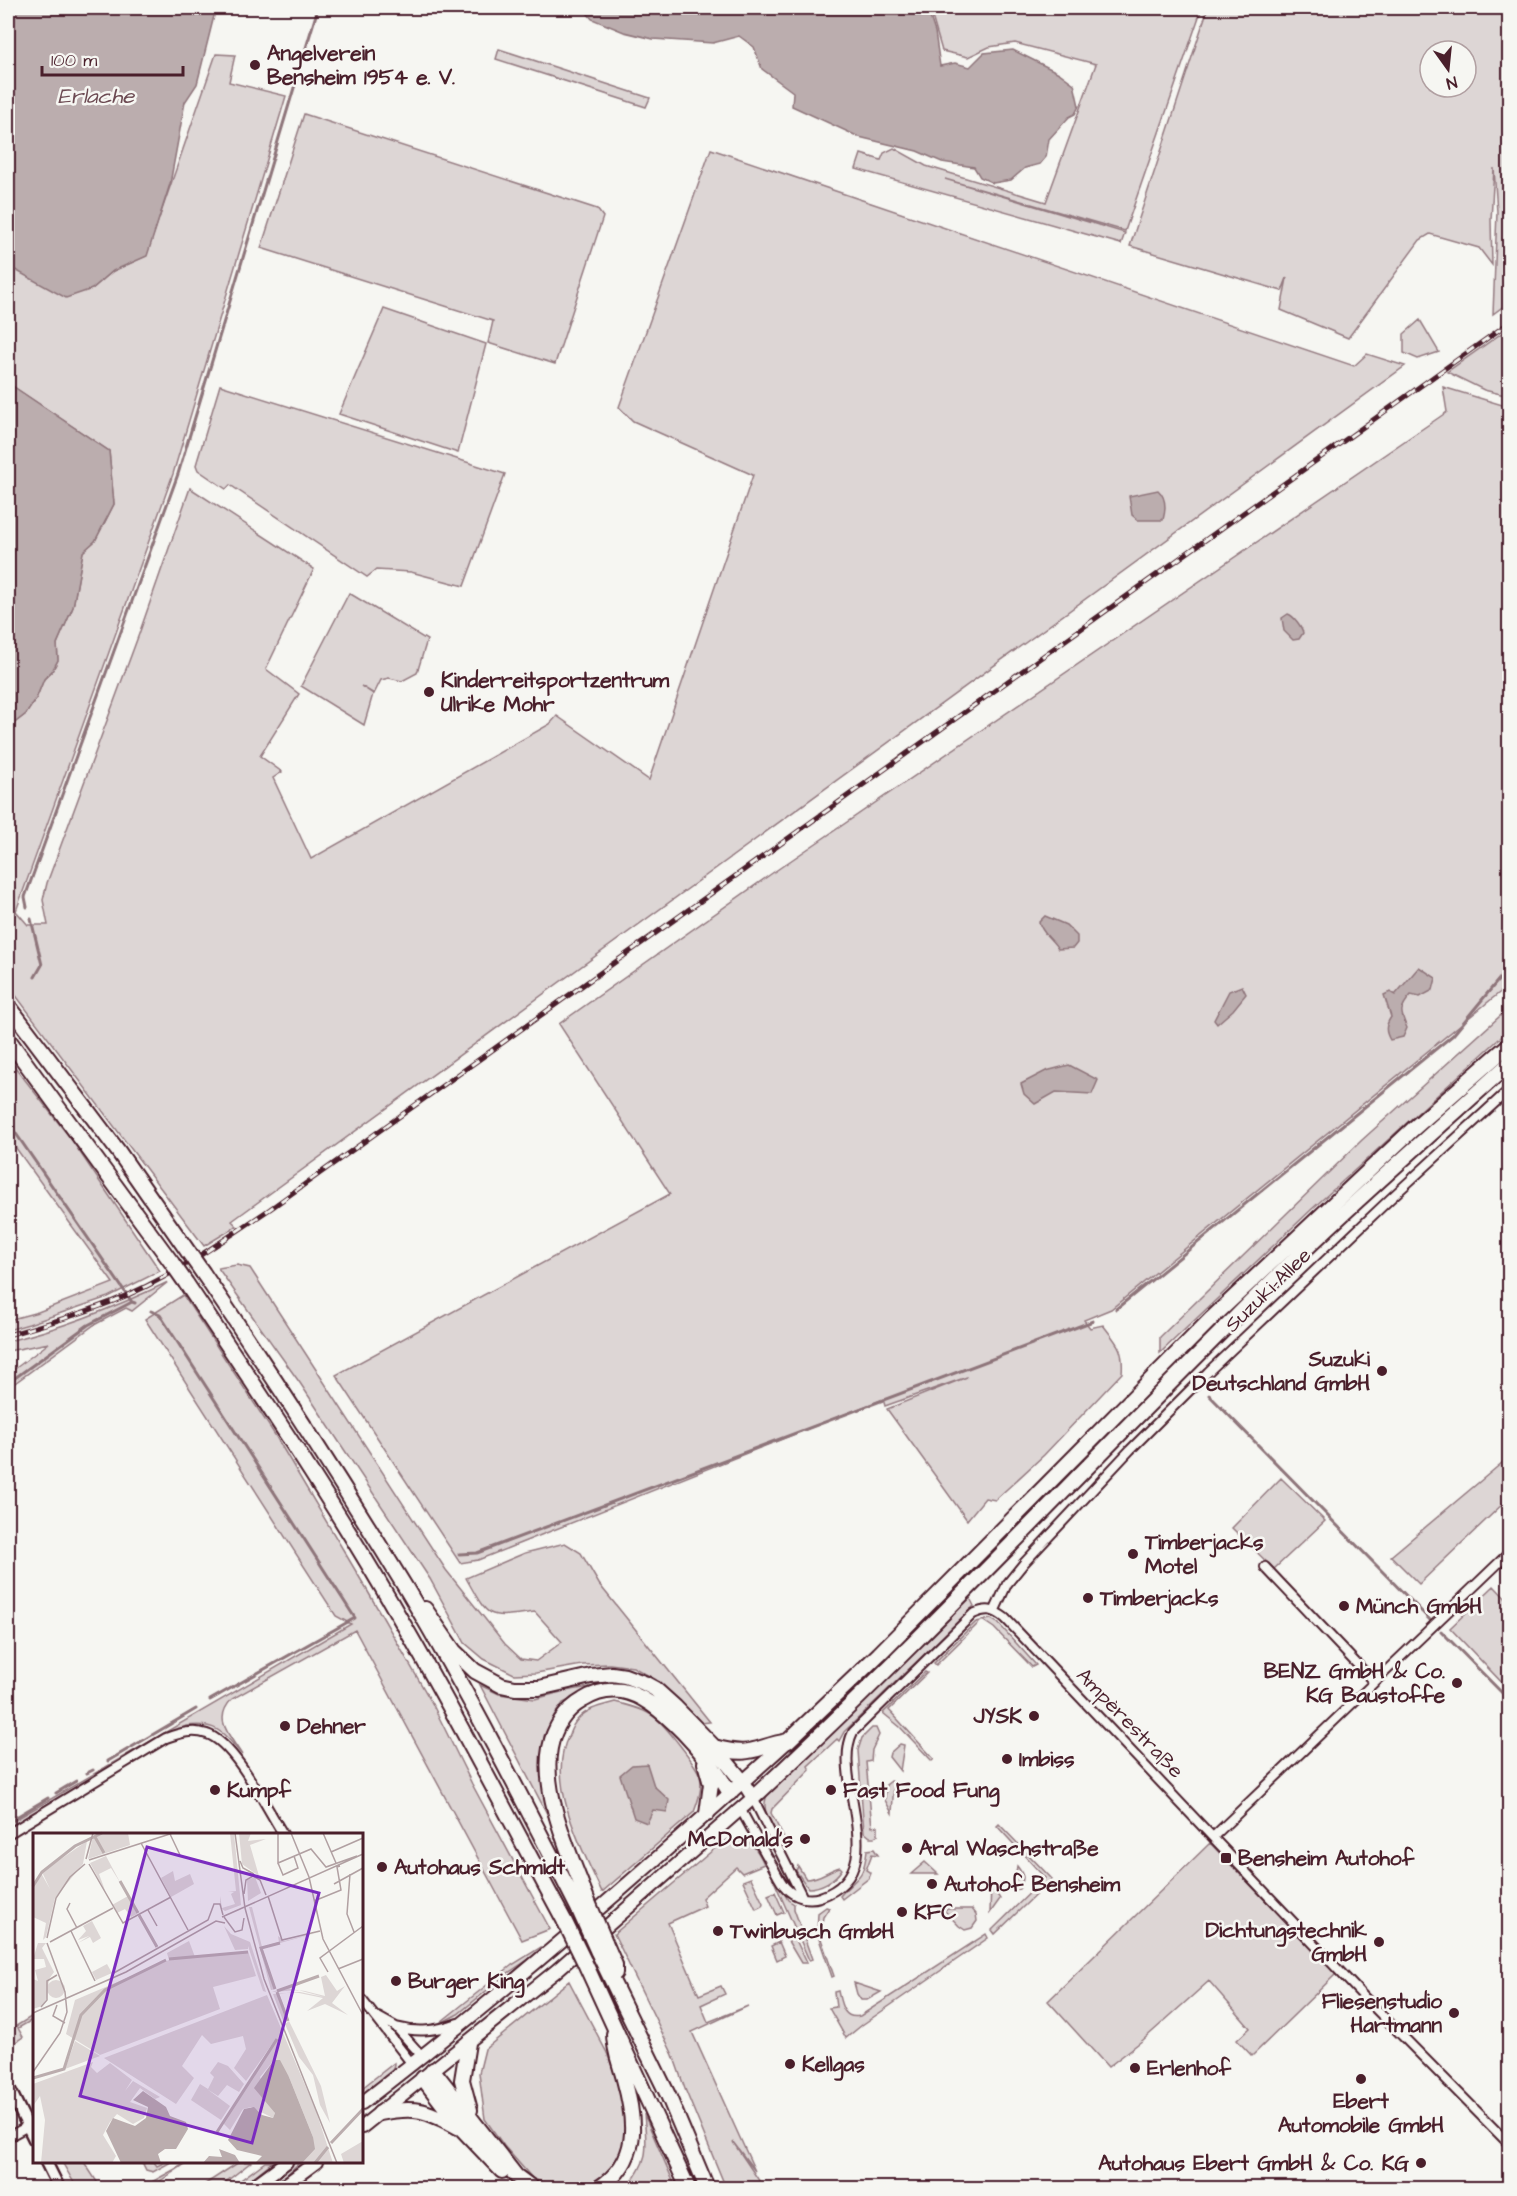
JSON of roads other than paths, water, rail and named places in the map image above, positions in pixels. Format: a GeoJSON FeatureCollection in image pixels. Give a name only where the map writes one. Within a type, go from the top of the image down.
{"type":"FeatureCollection","features":[{"type":"Feature","properties":{"kind":"highway"},"geometry":{"type":"LineString","coordinates":[[8,1005],[118,1151],[268,1369],[407,1591],[532,1818],[584,1906]]}},
{"type":"Feature","properties":{"kind":"highway"},"geometry":{"type":"LineString","coordinates":[[8,1039],[172,1263],[275,1416],[405,1626],[565,1922],[687,2188]]}},
{"type":"Feature","properties":{"kind":"highway"},"geometry":{"type":"LineString","coordinates":[[708,1751],[745,1753],[759,1750],[772,1743],[788,1741],[879,1654],[1212,1318],[1413,1129],[1509,1044]]}},
{"type":"Feature","properties":{"kind":"highway"},"geometry":{"type":"LineString","coordinates":[[753,1798],[839,1718],[1232,1321],[1388,1172],[1509,1063]]}},
{"type":"Feature","properties":{"kind":"highway"},"geometry":{"type":"LineString","coordinates":[[407,1591],[430,1614],[454,1651],[475,1671],[501,1685],[526,1688],[603,1674],[634,1678],[655,1689],[665,1697],[708,1751],[730,1793]]}},
{"type":"Feature","properties":{"kind":"highway"},"geometry":{"type":"LineString","coordinates":[[707,2188],[668,2095],[616,1987],[615,1965],[601,1946],[584,1906],[561,1828],[550,1776],[550,1748],[556,1728],[564,1715],[576,1704],[592,1695],[606,1691],[624,1691],[660,1710],[743,1782]]}},
{"type":"Feature","properties":{"kind":"highway"},"geometry":{"type":"LineString","coordinates":[[707,1815],[711,1784],[708,1751]]}},
{"type":"Feature","properties":{"kind":"highway"},"geometry":{"type":"LineString","coordinates":[[599,2188],[614,2178],[624,2164],[630,2149],[633,2128],[628,2094],[614,2046],[613,2023]]}},
{"type":"Feature","properties":{"kind":"highway"},"geometry":{"type":"LineString","coordinates":[[468,2043],[462,2080],[469,2126]]}},
{"type":"Feature","properties":{"kind":"highway"},"geometry":{"type":"LineString","coordinates":[[428,2074],[521,2188]]}},
{"type":"Feature","properties":{"kind":"highway"},"geometry":{"type":"LineString","coordinates":[[380,2113],[420,2110],[469,2126],[516,2176],[532,2188]]}},
{"type":"Feature","properties":{"kind":"main road"},"geometry":{"type":"LineString","coordinates":[[363,2102],[545,1956],[788,1741]]}},
{"type":"Feature","properties":{"kind":"main road"},"geometry":{"type":"LineString","coordinates":[[363,2126],[468,2043],[635,1903],[753,1798],[743,1782]]}},
{"type":"Feature","properties":{"kind":"main road"},"geometry":{"type":"LineString","coordinates":[[730,1793],[740,1808]]}},
{"type":"Feature","properties":{"kind":"main road"},"geometry":{"type":"LineString","coordinates":[[422,2056],[428,2074]]}},
{"type":"Feature","properties":{"kind":"main road"},"geometry":{"type":"LineString","coordinates":[[412,2064],[428,2074]]}},
{"type":"Feature","properties":{"kind":"main road"},"geometry":{"type":"LineString","coordinates":[[251,2188],[285,2163]]}},
{"type":"Feature","properties":{"kind":"main road"},"geometry":{"type":"LineString","coordinates":[[281,2188],[315,2163]]}},
{"type":"Feature","properties":{"kind":"street","name":"Suzuki-Allee"},"geometry":{"type":"LineString","coordinates":[[995,1610],[1008,1584],[1024,1563],[1130,1450],[1381,1207],[1509,1089]]}},
{"type":"Feature","properties":{"kind":"street"},"geometry":{"type":"LineString","coordinates":[[1213,1837],[1509,1552]]}},
{"type":"Feature","properties":{"kind":"street"},"geometry":{"type":"LineString","coordinates":[[1265,1567],[1374,1682]]}},
{"type":"Feature","properties":{"kind":"street"},"geometry":{"type":"LineString","coordinates":[[740,1808],[783,1885],[803,1898],[816,1899],[828,1894],[846,1880],[856,1863],[857,1843],[849,1764],[849,1739],[853,1732],[973,1614],[985,1609],[995,1610]]}},
{"type":"Feature","properties":{"kind":"street","name":"Ampèrestraße"},"geometry":{"type":"LineString","coordinates":[[995,1610],[1365,1998],[1509,2145]]}},
{"type":"Feature","properties":{"kind":"street"},"geometry":{"type":"LineString","coordinates":[[8,1834],[166,1738],[194,1731],[211,1735],[225,1745],[238,1761],[282,1833]]}},
{"type":"Feature","properties":{"kind":"street"},"geometry":{"type":"LineString","coordinates":[[753,1798],[803,1898]]}},
{"type":"Feature","properties":{"kind":"street"},"geometry":{"type":"LineString","coordinates":[[363,2001],[412,2064]]}},
{"type":"Feature","properties":{"kind":"street"},"geometry":{"type":"LineString","coordinates":[[374,2015],[396,2027],[421,2032],[446,2027],[468,2019]]}},
{"type":"Feature","properties":{"kind":"street"},"geometry":{"type":"LineString","coordinates":[[396,2027],[422,2056]]}},
{"type":"Feature","properties":{"kind":"street"},"geometry":{"type":"LineString","coordinates":[[8,2086],[33,2137]]}},
{"type":"Feature","properties":{"kind":"street"},"geometry":{"type":"LineString","coordinates":[[8,2137],[28,2126]]}},
{"type":"Feature","properties":{"kind":"street"},"geometry":{"type":"LineString","coordinates":[[46,2163],[59,2188]]}},
{"type":"Feature","properties":{"kind":"water","name":"Erlache"},"geometry":{"type":"Polygon","coordinates":[[[8,8],[216,8],[197,84],[185,102],[170,184],[147,256],[113,271],[92,289],[66,298],[8,266],[8,8]]]}},
{"type":"Feature","properties":{"kind":"water"},"geometry":{"type":"Polygon","coordinates":[[[583,8],[929,8],[940,66],[955,63],[970,67],[984,53],[1013,50],[1059,73],[1074,84],[1079,106],[1075,114],[1069,117],[1049,139],[1046,157],[1040,164],[1025,168],[1011,180],[993,183],[980,177],[974,167],[942,162],[917,151],[859,137],[792,106],[793,92],[762,69],[754,47],[739,36],[713,43],[653,39],[624,32],[592,19],[583,8]]]}},
{"type":"Feature","properties":{"kind":"water"},"geometry":{"type":"Polygon","coordinates":[[[8,383],[109,451],[114,504],[95,541],[83,552],[73,607],[57,644],[58,660],[44,679],[36,699],[26,714],[8,728],[8,383]]]}},
{"type":"Feature","properties":{"kind":"water"},"geometry":{"type":"Polygon","coordinates":[[[1158,490],[1165,504],[1163,520],[1138,520],[1132,515],[1129,496],[1158,490]]]}},
{"type":"Feature","properties":{"kind":"water"},"geometry":{"type":"Polygon","coordinates":[[[1288,614],[1295,619],[1303,633],[1299,639],[1293,640],[1284,631],[1282,618],[1288,614]]]}},
{"type":"Feature","properties":{"kind":"water"},"geometry":{"type":"Polygon","coordinates":[[[1045,916],[1066,925],[1077,936],[1077,943],[1073,948],[1058,949],[1040,926],[1039,922],[1045,916]]]}},
{"type":"Feature","properties":{"kind":"water"},"geometry":{"type":"Polygon","coordinates":[[[1419,967],[1436,978],[1433,990],[1420,997],[1411,995],[1402,1011],[1407,1028],[1403,1037],[1390,1040],[1386,1028],[1391,1017],[1384,995],[1390,992],[1395,995],[1419,967]]]}},
{"type":"Feature","properties":{"kind":"water"},"geometry":{"type":"Polygon","coordinates":[[[1242,986],[1246,994],[1217,1024],[1214,1020],[1229,991],[1242,986]]]}},
{"type":"Feature","properties":{"kind":"water"},"geometry":{"type":"Polygon","coordinates":[[[1069,1065],[1098,1080],[1092,1094],[1056,1092],[1035,1104],[1024,1094],[1021,1084],[1046,1071],[1069,1065]]]}},
{"type":"Feature","properties":{"kind":"water"},"geometry":{"type":"Polygon","coordinates":[[[647,1764],[654,1786],[669,1800],[667,1812],[653,1810],[647,1823],[634,1818],[620,1775],[632,1765],[647,1764]]]}},
{"type":"Feature","properties":{"kind":"waterway"},"geometry":{"type":"LineString","coordinates":[[27,907],[25,897],[178,474],[318,8]]}},
{"type":"Feature","properties":{"kind":"waterway"},"geometry":{"type":"LineString","coordinates":[[31,919],[42,965],[35,977]]}},
{"type":"Feature","properties":{"kind":"waterway"},"geometry":{"type":"LineString","coordinates":[[1116,1309],[1453,1035],[1510,966]]}},
{"type":"Feature","properties":{"kind":"waterway"},"geometry":{"type":"LineString","coordinates":[[8,1122],[132,1302]]}},
{"type":"Feature","properties":{"kind":"waterway"},"geometry":{"type":"LineString","coordinates":[[8,1383],[88,1325],[132,1302],[135,1303]]}},
{"type":"Feature","properties":{"kind":"waterway"},"geometry":{"type":"LineString","coordinates":[[151,1311],[160,1315],[355,1618],[210,1700]]}},
{"type":"Feature","properties":{"kind":"waterway"},"geometry":{"type":"LineString","coordinates":[[459,1554],[477,1553],[1093,1321]]}},
{"type":"Feature","properties":{"kind":"waterway"},"geometry":{"type":"LineString","coordinates":[[1209,1395],[1430,1620]]}},
{"type":"Feature","properties":{"kind":"waterway"},"geometry":{"type":"LineString","coordinates":[[1441,1631],[1510,1701]]}},
{"type":"Feature","properties":{"kind":"waterway"},"geometry":{"type":"LineString","coordinates":[[108,1761],[196,1709]]}},
{"type":"Feature","properties":{"kind":"waterway"},"geometry":{"type":"LineString","coordinates":[[87,1773],[93,1770]]}},
{"type":"Feature","properties":{"kind":"waterway"},"geometry":{"type":"LineString","coordinates":[[56,1793],[76,1781]]}},
{"type":"Feature","properties":{"kind":"waterway"},"geometry":{"type":"LineString","coordinates":[[8,1822],[48,1798]]}},
{"type":"Feature","properties":{"kind":"railway"},"geometry":{"type":"LineString","coordinates":[[8,1335],[86,1311],[144,1288],[189,1262],[270,1209],[1510,322]]}},
{"type":"Feature","properties":{"kind":"place","name":"Angelverein Bensheim 1954 e. V."},"geometry":{"type":"Point","coordinates":[255,65]}},
{"type":"Feature","properties":{"kind":"place","name":"Kinderreitsportzentrum Ulrike Mohr"},"geometry":{"type":"Point","coordinates":[429,692]}},
{"type":"Feature","properties":{"kind":"place","name":"Suzuki Deutschland GmbH"},"geometry":{"type":"Point","coordinates":[1382,1371]}},
{"type":"Feature","properties":{"kind":"place","name":"Timberjacks Motel"},"geometry":{"type":"Point","coordinates":[1133,1554]}},
{"type":"Feature","properties":{"kind":"place","name":"Timberjacks"},"geometry":{"type":"Point","coordinates":[1088,1598]}},
{"type":"Feature","properties":{"kind":"place","name":"Münch GmbH"},"geometry":{"type":"Point","coordinates":[1344,1606]}},
{"type":"Feature","properties":{"kind":"place","name":"BENZ GmbH & Co. KG Baustoffe"},"geometry":{"type":"Point","coordinates":[1457,1683]}},
{"type":"Feature","properties":{"kind":"place","name":"JYSK"},"geometry":{"type":"Point","coordinates":[1034,1716]}},
{"type":"Feature","properties":{"kind":"place","name":"Dehner"},"geometry":{"type":"Point","coordinates":[285,1726]}},
{"type":"Feature","properties":{"kind":"place","name":"Imbiss"},"geometry":{"type":"Point","coordinates":[1007,1759]}},
{"type":"Feature","properties":{"kind":"place","name":"Kumpf"},"geometry":{"type":"Point","coordinates":[215,1790]}},
{"type":"Feature","properties":{"kind":"place","name":"Fast Food Fung"},"geometry":{"type":"Point","coordinates":[831,1790]}},
{"type":"Feature","properties":{"kind":"place","name":"McDonald's"},"geometry":{"type":"Point","coordinates":[805,1839]}},
{"type":"Feature","properties":{"kind":"place","name":"Aral Waschstraße"},"geometry":{"type":"Point","coordinates":[907,1848]}},
{"type":"Feature","properties":{"kind":"place","name":"Bensheim Autohof"},"geometry":{"type":"Point","coordinates":[1226,1858]}},
{"type":"Feature","properties":{"kind":"place","name":"Autohaus Schmidt"},"geometry":{"type":"Point","coordinates":[382,1867]}},
{"type":"Feature","properties":{"kind":"place","name":"Autohof Bensheim"},"geometry":{"type":"Point","coordinates":[932,1884]}},
{"type":"Feature","properties":{"kind":"place","name":"KFC"},"geometry":{"type":"Point","coordinates":[902,1912]}},
{"type":"Feature","properties":{"kind":"place","name":"Twinbusch GmbH"},"geometry":{"type":"Point","coordinates":[718,1931]}},
{"type":"Feature","properties":{"kind":"place","name":"Dichtungstechnik GmbH"},"geometry":{"type":"Point","coordinates":[1379,1942]}},
{"type":"Feature","properties":{"kind":"place","name":"Burger King"},"geometry":{"type":"Point","coordinates":[396,1981]}},
{"type":"Feature","properties":{"kind":"place","name":"Fliesenstudio Hartmann"},"geometry":{"type":"Point","coordinates":[1454,2013]}},
{"type":"Feature","properties":{"kind":"place","name":"Kellgas"},"geometry":{"type":"Point","coordinates":[790,2064]}},
{"type":"Feature","properties":{"kind":"place","name":"Erlenhof"},"geometry":{"type":"Point","coordinates":[1135,2068]}},
{"type":"Feature","properties":{"kind":"place","name":"Ebert Automobile GmbH"},"geometry":{"type":"Point","coordinates":[1361,2079]}},
{"type":"Feature","properties":{"kind":"place","name":"Autohaus Ebert GmbH & Co. KG"},"geometry":{"type":"Point","coordinates":[1421,2163]}}]}
